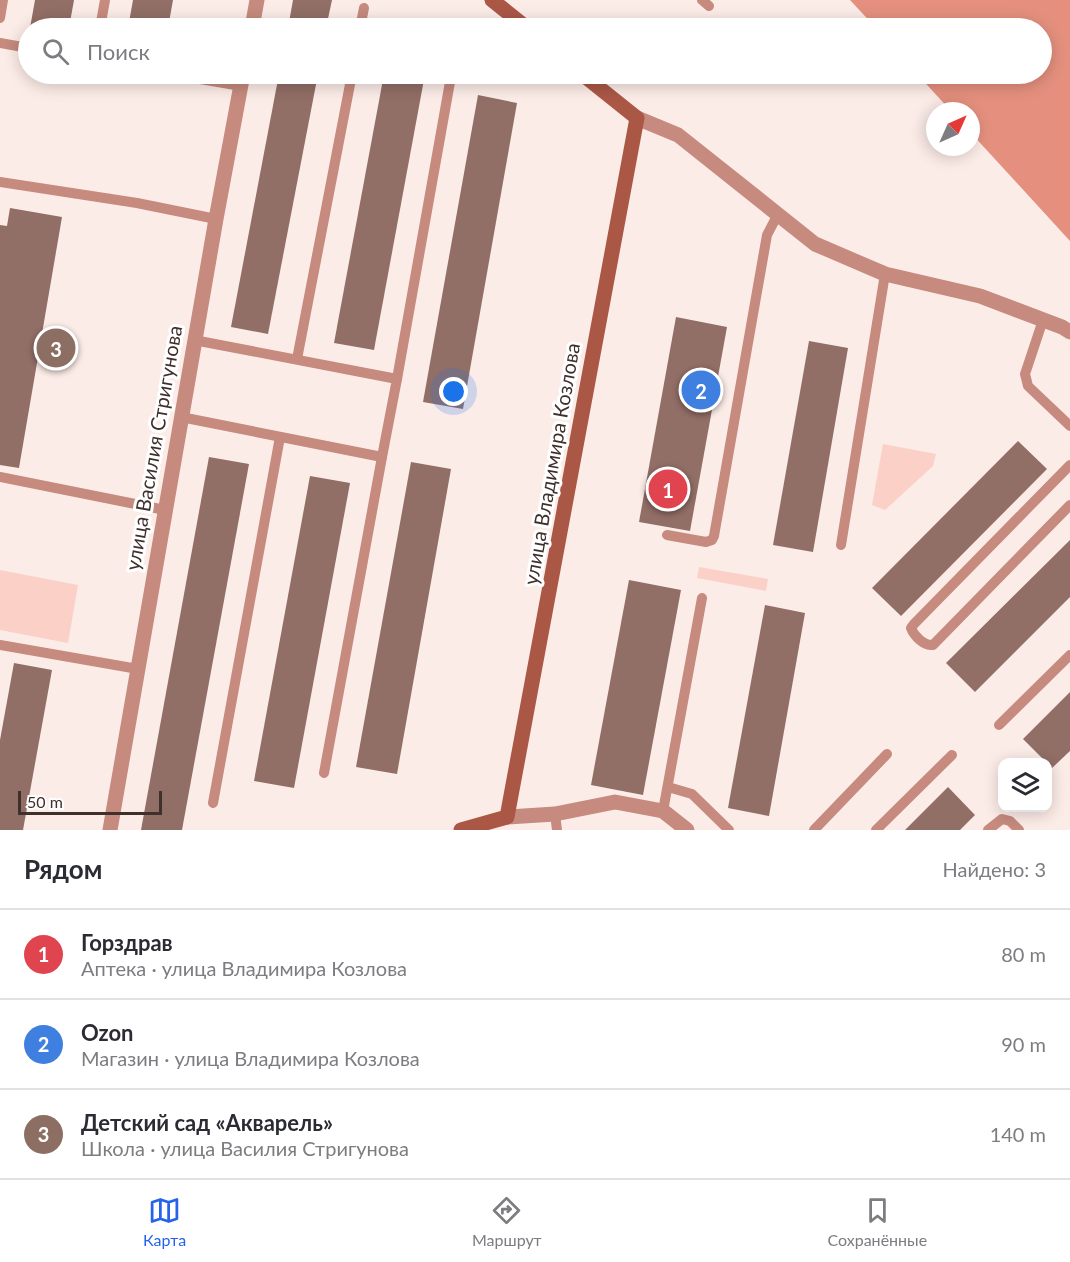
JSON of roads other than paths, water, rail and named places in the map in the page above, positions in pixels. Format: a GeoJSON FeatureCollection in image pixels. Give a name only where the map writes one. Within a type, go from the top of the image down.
{"type":"FeatureCollection","features":[{"type":"Feature","properties":{"kind":"street"},"geometry":{"type":"LineString","coordinates":[[254,18],[257,0]]}},
{"type":"Feature","properties":{"kind":"street"},"geometry":{"type":"LineString","coordinates":[[501,3],[517,18]]}},
{"type":"Feature","properties":{"kind":"street","name":"улица Василия Стригунова"},"geometry":{"type":"LineString","coordinates":[[110,830],[194,340],[241,84]]}},
{"type":"Feature","properties":{"kind":"street"},"geometry":{"type":"LineString","coordinates":[[594,84],[636,118],[678,135],[815,244],[885,274],[980,296],[1070,332]]}},
{"type":"Feature","properties":{"kind":"street","name":"улица Владимира Козлова"},"geometry":{"type":"LineString","coordinates":[[507,817],[636,118]]}},
{"type":"Feature","properties":{"kind":"street"},"geometry":{"type":"LineString","coordinates":[[461,830],[507,817],[555,814],[615,802],[663,811],[687,830]]}},
{"type":"Feature","properties":{"kind":"lane"},"geometry":{"type":"LineString","coordinates":[[0,18],[3,0]]}},
{"type":"Feature","properties":{"kind":"lane"},"geometry":{"type":"LineString","coordinates":[[102,18],[105,0]]}},
{"type":"Feature","properties":{"kind":"lane"},"geometry":{"type":"LineString","coordinates":[[362,18],[364,8]]}},
{"type":"Feature","properties":{"kind":"lane"},"geometry":{"type":"LineString","coordinates":[[0,43],[18,46]]}},
{"type":"Feature","properties":{"kind":"lane"},"geometry":{"type":"LineString","coordinates":[[297,359],[350,84]]}},
{"type":"Feature","properties":{"kind":"lane"},"geometry":{"type":"LineString","coordinates":[[324,773],[450,84]]}},
{"type":"Feature","properties":{"kind":"lane"},"geometry":{"type":"LineString","coordinates":[[0,182],[137,203],[216,219]]}},
{"type":"Feature","properties":{"kind":"lane"},"geometry":{"type":"LineString","coordinates":[[667,535],[706,542],[712,540],[714,536],[767,235],[778,214]]}},
{"type":"Feature","properties":{"kind":"lane"},"geometry":{"type":"LineString","coordinates":[[841,545],[885,274]]}},
{"type":"Feature","properties":{"kind":"lane"},"geometry":{"type":"LineString","coordinates":[[1043,320],[1025,380],[1028,386],[1070,426]]}},
{"type":"Feature","properties":{"kind":"lane"},"geometry":{"type":"LineString","coordinates":[[194,340],[397,379]]}},
{"type":"Feature","properties":{"kind":"lane"},"geometry":{"type":"LineString","coordinates":[[181,417],[382,457]]}},
{"type":"Feature","properties":{"kind":"lane"},"geometry":{"type":"LineString","coordinates":[[213,803],[280,437]]}},
{"type":"Feature","properties":{"kind":"lane"},"geometry":{"type":"LineString","coordinates":[[1070,465],[914,624],[911,628],[912,632],[926,645],[933,645],[1070,505]]}},
{"type":"Feature","properties":{"kind":"lane"},"geometry":{"type":"LineString","coordinates":[[0,477],[165,510]]}},
{"type":"Feature","properties":{"kind":"lane"},"geometry":{"type":"LineString","coordinates":[[663,811],[702,598]]}},
{"type":"Feature","properties":{"kind":"lane"},"geometry":{"type":"LineString","coordinates":[[0,645],[138,669]]}},
{"type":"Feature","properties":{"kind":"lane"},"geometry":{"type":"LineString","coordinates":[[999,725],[1070,655]]}},
{"type":"Feature","properties":{"kind":"lane"},"geometry":{"type":"LineString","coordinates":[[814,830],[887,754]]}},
{"type":"Feature","properties":{"kind":"lane"},"geometry":{"type":"LineString","coordinates":[[876,830],[952,755]]}},
{"type":"Feature","properties":{"kind":"lane"},"geometry":{"type":"LineString","coordinates":[[668,786],[692,794],[729,830]]}},
{"type":"Feature","properties":{"kind":"lane"},"geometry":{"type":"LineString","coordinates":[[555,814],[557,830]]}},
{"type":"Feature","properties":{"kind":"lane"},"geometry":{"type":"LineString","coordinates":[[988,830],[1002,819],[1010,820],[1019,830]]}},
{"type":"Feature","properties":{"kind":"place","name":"Детский сад «Акварель»"},"geometry":{"type":"Point","coordinates":[56,348]}},
{"type":"Feature","properties":{"kind":"place","name":"Ozon"},"geometry":{"type":"Point","coordinates":[701,390]}},
{"type":"Feature","properties":{"kind":"place","name":"Горздрав"},"geometry":{"type":"Point","coordinates":[668,489]}}]}
